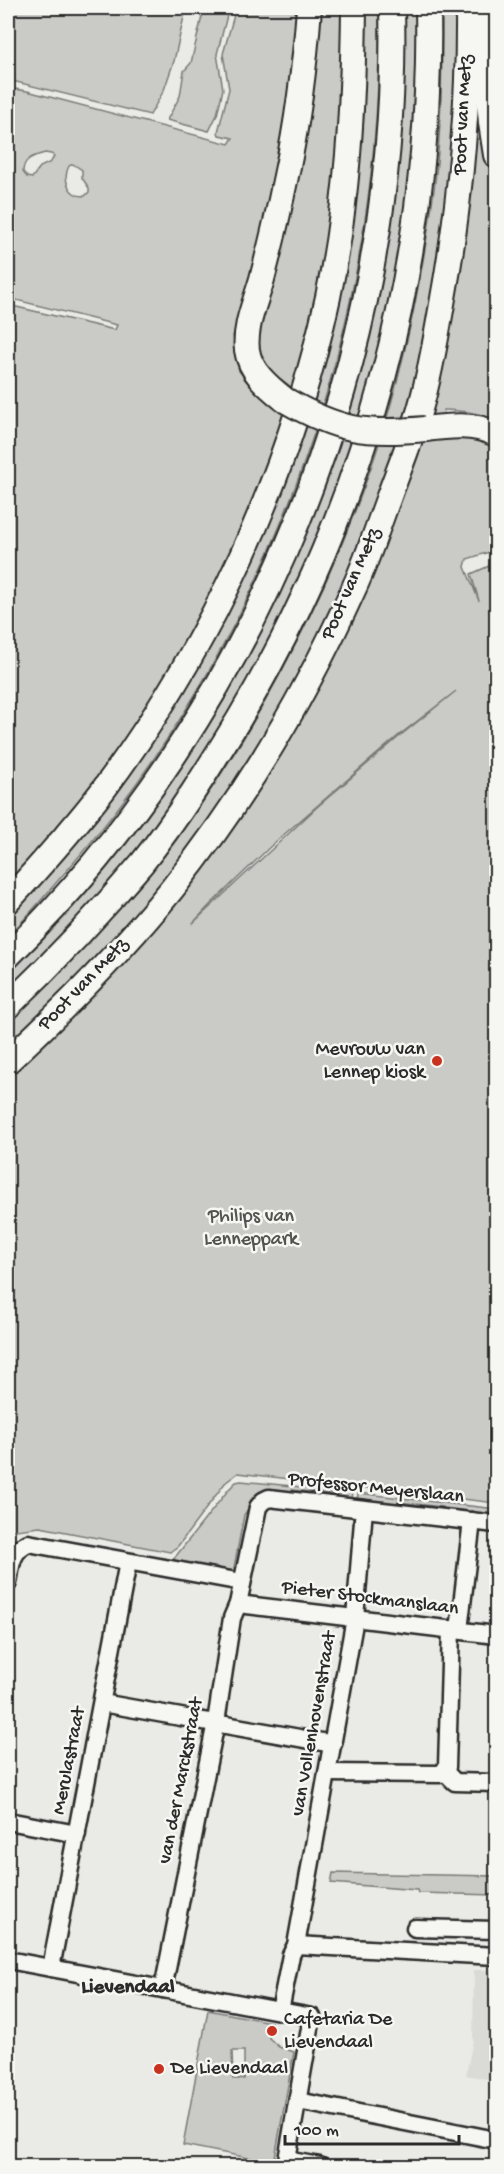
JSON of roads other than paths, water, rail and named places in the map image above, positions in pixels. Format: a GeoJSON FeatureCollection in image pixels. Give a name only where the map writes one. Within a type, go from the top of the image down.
{"type":"FeatureCollection","features":[{"type":"Feature","properties":{"kind":"highway"},"geometry":{"type":"LineString","coordinates":[[309,8],[306,45],[287,173],[247,331],[247,351],[253,367],[266,384],[285,400],[310,415],[336,425],[379,433],[456,425],[485,429],[496,434]]}},
{"type":"Feature","properties":{"kind":"highway"},"geometry":{"type":"LineString","coordinates":[[8,901],[83,815],[154,716],[200,639],[234,572],[264,502],[302,397],[328,297],[341,217],[351,127],[354,8]]}},
{"type":"Feature","properties":{"kind":"highway"},"geometry":{"type":"LineString","coordinates":[[8,956],[115,838],[155,784],[233,659],[285,554],[325,449],[342,395],[370,279],[384,184],[390,117],[392,8]]}},
{"type":"Feature","properties":{"kind":"highway","name":"Poot van Metz"},"geometry":{"type":"LineString","coordinates":[[8,1006],[108,901],[143,861],[184,805],[265,675],[318,568],[359,462],[399,317],[420,187],[426,121],[428,8]]}},
{"type":"Feature","properties":{"kind":"highway","name":"Poot van Metz"},"geometry":{"type":"LineString","coordinates":[[8,1061],[96,975],[172,889],[217,828],[249,782],[300,695],[355,587],[420,408],[438,326],[451,259],[466,125],[468,8]]}},
{"type":"Feature","properties":{"kind":"highway"},"geometry":{"type":"LineString","coordinates":[[482,8],[491,123],[496,155]]}},
{"type":"Feature","properties":{"kind":"street","name":"Professor Meyerslaan"},"geometry":{"type":"LineString","coordinates":[[242,1582],[258,1507],[269,1498],[496,1524]]}},
{"type":"Feature","properties":{"kind":"street","name":"van Vollenhovenstraat"},"geometry":{"type":"LineString","coordinates":[[280,2011],[291,1955],[296,1945],[355,1618],[364,1509]]}},
{"type":"Feature","properties":{"kind":"street"},"geometry":{"type":"LineString","coordinates":[[327,1773],[440,1774],[447,1767],[455,1630],[472,1521]]}},
{"type":"Feature","properties":{"kind":"street"},"geometry":{"type":"LineString","coordinates":[[8,1583],[12,1556],[20,1547],[28,1543],[242,1582]]}},
{"type":"Feature","properties":{"kind":"street","name":"Merulastraat"},"geometry":{"type":"LineString","coordinates":[[51,1968],[128,1562]]}},
{"type":"Feature","properties":{"kind":"street","name":"van der Marckstraat"},"geometry":{"type":"LineString","coordinates":[[163,1989],[216,1722],[232,1618],[238,1604],[242,1582]]}},
{"type":"Feature","properties":{"kind":"street","name":"Pieter Stockmanslaan"},"geometry":{"type":"LineString","coordinates":[[238,1604],[496,1635]]}},
{"type":"Feature","properties":{"kind":"street"},"geometry":{"type":"LineString","coordinates":[[102,1703],[333,1744]]}},
{"type":"Feature","properties":{"kind":"street"},"geometry":{"type":"LineString","coordinates":[[444,1771],[455,1782],[496,1783]]}},
{"type":"Feature","properties":{"kind":"street"},"geometry":{"type":"LineString","coordinates":[[8,1821],[77,1834]]}},
{"type":"Feature","properties":{"kind":"street"},"geometry":{"type":"LineString","coordinates":[[415,1928],[496,1930]]}},
{"type":"Feature","properties":{"kind":"street"},"geometry":{"type":"LineString","coordinates":[[296,1945],[496,1956]]}},
{"type":"Feature","properties":{"kind":"street"},"geometry":{"type":"LineString","coordinates":[[8,1960],[312,2017],[285,2163],[320,2166]]}},
{"type":"Feature","properties":{"kind":"street"},"geometry":{"type":"LineString","coordinates":[[298,2101],[496,2140]]}},
{"type":"Feature","properties":{"kind":"place","name":"Mevrouw van Lennep kiosk"},"geometry":{"type":"Point","coordinates":[437,1061]}},
{"type":"Feature","properties":{"kind":"place","name":"Cafetaria De Lievendaal"},"geometry":{"type":"Point","coordinates":[272,2031]}},
{"type":"Feature","properties":{"kind":"place","name":"De Lievendaal"},"geometry":{"type":"Point","coordinates":[159,2069]}},
{"type":"Feature","properties":{"kind":"district","name":"Lievendaal"},"geometry":{"type":"Point","coordinates":[128,1988]}},
{"type":"Feature","properties":{"kind":"park label","name":"Philips van Lenneppark"},"geometry":{"type":"Point","coordinates":[251,1228]}}]}
